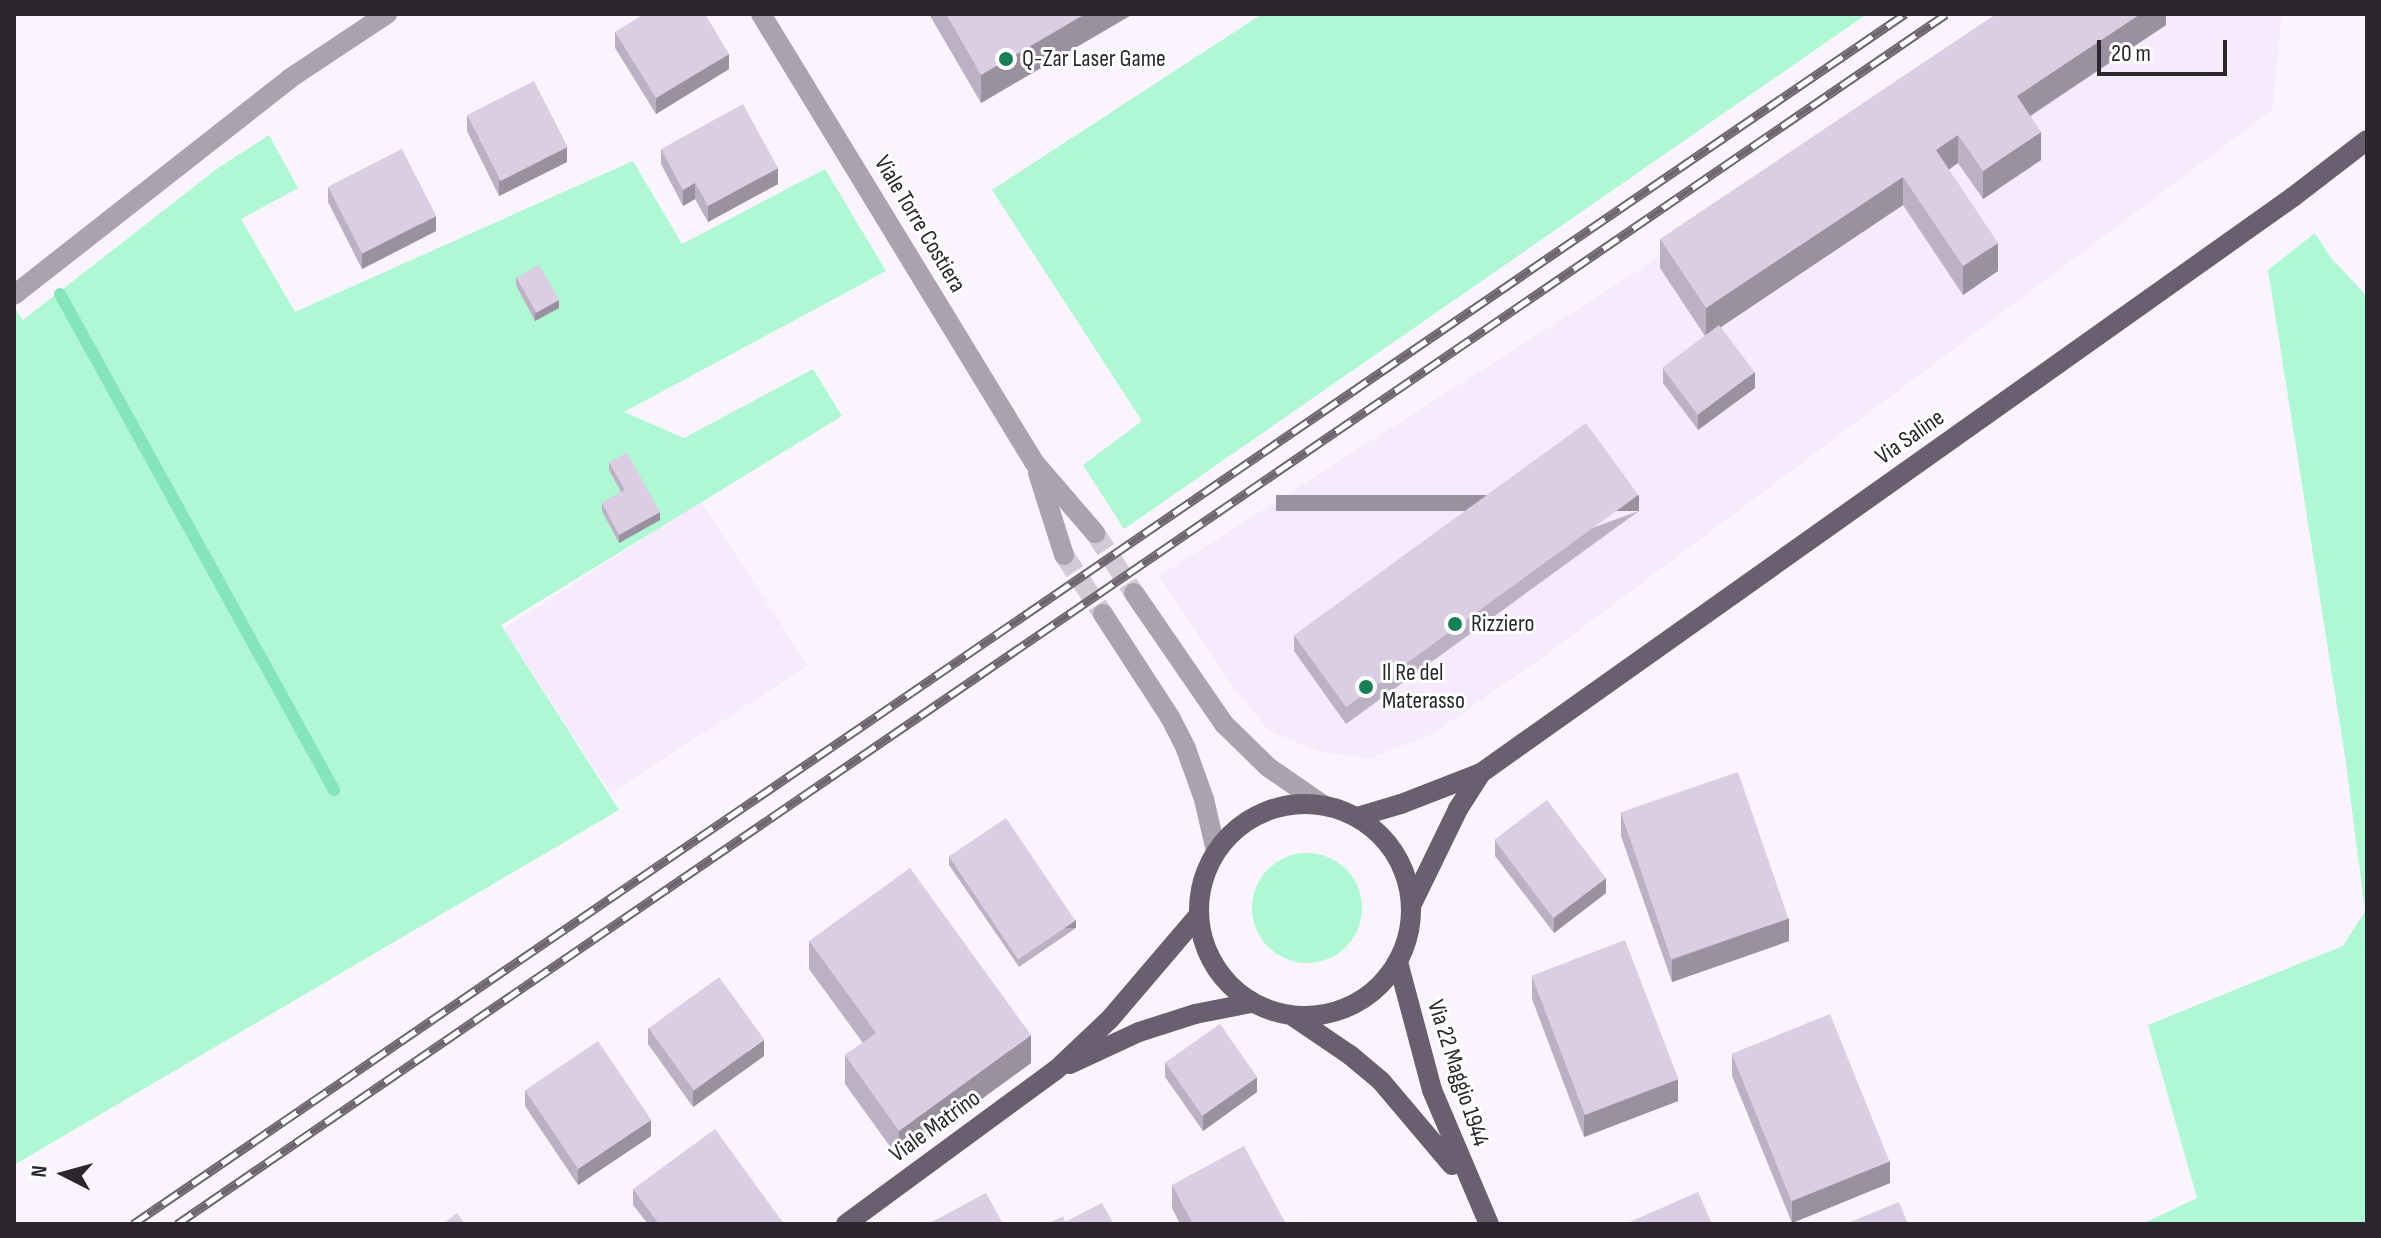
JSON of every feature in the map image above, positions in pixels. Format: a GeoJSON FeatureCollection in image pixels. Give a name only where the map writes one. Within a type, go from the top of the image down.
{"type":"FeatureCollection","features":[{"type":"Feature","properties":{"kind":"main road","name":"Via Saline"},"geometry":{"type":"LineString","coordinates":[[1357,817],[1401,804],[1481,773],[2293,197],[2367,140]]}},
{"type":"Feature","properties":{"kind":"main road","name":"Via Saline"},"geometry":{"type":"LineString","coordinates":[[1411,906],[1458,809],[1481,773]]}},
{"type":"Feature","properties":{"kind":"main road"},"geometry":{"type":"LineString","coordinates":[[1292,804],[1323,805],[1357,817],[1379,833],[1396,855],[1407,879],[1411,906],[1409,935],[1398,962],[1380,987],[1355,1005],[1325,1016],[1294,1017],[1251,1003],[1224,981],[1206,951],[1198,916],[1201,882],[1216,851],[1236,828],[1262,812],[1292,804]]}},
{"type":"Feature","properties":{"kind":"main road","name":"Viale Matrino"},"geometry":{"type":"LineString","coordinates":[[846,1224],[1056,1070],[1110,1019],[1198,916]]}},
{"type":"Feature","properties":{"kind":"main road","name":"Via 22 Maggio 1944"},"geometry":{"type":"LineString","coordinates":[[1398,962],[1432,1090],[1475,1198]]}},
{"type":"Feature","properties":{"kind":"main road","name":"Viale Matrino"},"geometry":{"type":"LineString","coordinates":[[1056,1070],[1139,1032],[1195,1014],[1251,1003]]}},
{"type":"Feature","properties":{"kind":"main road","name":"Via 22 Maggio 1944"},"geometry":{"type":"LineString","coordinates":[[1294,1017],[1350,1055],[1389,1090],[1443,1151],[1489,1224]]}},
{"type":"Feature","properties":{"kind":"street"},"geometry":{"type":"LineString","coordinates":[[14,295],[289,79],[387,14]]}},
{"type":"Feature","properties":{"kind":"street","name":"Viale Torre Costiera"},"geometry":{"type":"LineString","coordinates":[[761,14],[1034,462],[1095,533]]}},
{"type":"Feature","properties":{"kind":"street","name":"Viale Torre Costiera"},"geometry":{"type":"LineString","coordinates":[[1034,462],[1064,555]]}},
{"type":"Feature","properties":{"kind":"street"},"geometry":{"type":"LineString","coordinates":[[1134,593],[1224,724],[1268,767],[1323,805]]}},
{"type":"Feature","properties":{"kind":"street"},"geometry":{"type":"LineString","coordinates":[[1103,614],[1170,717],[1186,749],[1204,799],[1216,851]]}},
{"type":"Feature","properties":{"kind":"shaded area"},"geometry":{"type":"Polygon","coordinates":[[[2008,14],[2282,14],[2272,110],[1545,656],[1432,734],[1371,758],[1321,752],[1269,731],[1228,681],[1159,576],[1647,265],[2008,14]]]}},
{"type":"Feature","properties":{"kind":"shaded area"},"geometry":{"type":"Polygon","coordinates":[[[701,501],[808,665],[611,793],[504,629],[701,501]]]}},
{"type":"Feature","properties":{"kind":"green space"},"geometry":{"type":"Polygon","coordinates":[[[1262,14],[1867,14],[1124,529],[1083,465],[1142,421],[992,190],[1262,14]]]}},
{"type":"Feature","properties":{"kind":"green space"},"geometry":{"type":"Polygon","coordinates":[[[269,135],[298,188],[241,219],[295,312],[633,161],[682,244],[825,169],[886,271],[624,412],[684,438],[813,369],[842,416],[501,625],[619,810],[14,1165],[14,307],[23,320],[218,168],[269,135]]]}},
{"type":"Feature","properties":{"kind":"green space"},"geometry":{"type":"Polygon","coordinates":[[[2315,233],[2331,258],[2367,296],[2367,1224],[2142,1224],[2197,1198],[2148,1025],[2343,946],[2365,911],[2346,763],[2268,270],[2315,233]]]}},
{"type":"Feature","properties":{"kind":"green space"},"geometry":{"type":"Polygon","coordinates":[[[1307,853],[1328,858],[1346,869],[1357,887],[1362,908],[1357,929],[1346,947],[1328,958],[1307,963],[1286,958],[1268,947],[1257,929],[1252,908],[1257,887],[1268,869],[1286,858],[1307,853]]]}},
{"type":"Feature","properties":{"kind":"building"},"geometry":{"type":"Polygon","coordinates":[[[644,14],[705,14],[729,54],[656,98],[615,32],[644,14]]]}},
{"type":"Feature","properties":{"kind":"building"},"geometry":{"type":"Polygon","coordinates":[[[946,14],[1085,14],[981,75],[946,14]]]}},
{"type":"Feature","properties":{"kind":"building"},"geometry":{"type":"Polygon","coordinates":[[[1996,14],[2140,14],[2017,96],[2041,132],[1983,171],[1958,135],[1936,150],[1998,243],[1963,266],[1903,177],[1706,308],[1660,239],[1996,14]]]}},
{"type":"Feature","properties":{"kind":"building"},"geometry":{"type":"Polygon","coordinates":[[[534,81],[568,147],[501,181],[467,115],[534,81]]]}},
{"type":"Feature","properties":{"kind":"building"},"geometry":{"type":"Polygon","coordinates":[[[743,104],[778,168],[708,206],[695,183],[683,190],[661,149],[743,104]]]}},
{"type":"Feature","properties":{"kind":"building"},"geometry":{"type":"Polygon","coordinates":[[[402,149],[436,216],[362,254],[328,187],[402,149]]]}},
{"type":"Feature","properties":{"kind":"building"},"geometry":{"type":"Polygon","coordinates":[[[539,265],[559,300],[536,313],[516,278],[539,265]]]}},
{"type":"Feature","properties":{"kind":"building"},"geometry":{"type":"Polygon","coordinates":[[[1719,325],[1755,372],[1698,415],[1662,368],[1719,325]]]}},
{"type":"Feature","properties":{"kind":"building"},"geometry":{"type":"Polygon","coordinates":[[[1586,423],[1638,495],[1346,707],[1294,635],[1586,423]]]}},
{"type":"Feature","properties":{"kind":"building"},"geometry":{"type":"Polygon","coordinates":[[[627,453],[660,512],[619,535],[602,503],[625,490],[609,462],[627,453]]]}},
{"type":"Feature","properties":{"kind":"building"},"geometry":{"type":"Polygon","coordinates":[[[1738,772],[1788,919],[1671,959],[1621,812],[1738,772]]]}},
{"type":"Feature","properties":{"kind":"building"},"geometry":{"type":"Polygon","coordinates":[[[1547,800],[1606,878],[1553,918],[1494,840],[1547,800]]]}},
{"type":"Feature","properties":{"kind":"building"},"geometry":{"type":"Polygon","coordinates":[[[1006,818],[1075,921],[1018,959],[949,857],[1006,818]]]}},
{"type":"Feature","properties":{"kind":"building"},"geometry":{"type":"Polygon","coordinates":[[[910,868],[1031,1035],[899,1131],[845,1055],[876,1033],[809,941],[910,868]]]}},
{"type":"Feature","properties":{"kind":"building"},"geometry":{"type":"Polygon","coordinates":[[[1625,940],[1678,1079],[1585,1115],[1532,976],[1625,940]]]}},
{"type":"Feature","properties":{"kind":"building"},"geometry":{"type":"Polygon","coordinates":[[[719,977],[764,1039],[694,1090],[649,1028],[719,977]]]}},
{"type":"Feature","properties":{"kind":"building"},"geometry":{"type":"Polygon","coordinates":[[[1830,1014],[1890,1161],[1791,1201],[1732,1054],[1830,1014]]]}},
{"type":"Feature","properties":{"kind":"building"},"geometry":{"type":"Polygon","coordinates":[[[1220,1024],[1257,1077],[1202,1116],[1165,1062],[1220,1024]]]}},
{"type":"Feature","properties":{"kind":"building"},"geometry":{"type":"Polygon","coordinates":[[[598,1041],[651,1120],[578,1169],[525,1090],[598,1041]]]}},
{"type":"Feature","properties":{"kind":"building"},"geometry":{"type":"Polygon","coordinates":[[[715,1129],[784,1224],[659,1224],[633,1189],[715,1129]]]}},
{"type":"Feature","properties":{"kind":"building"},"geometry":{"type":"Polygon","coordinates":[[[1244,1146],[1286,1224],[1193,1224],[1172,1185],[1244,1146]]]}},
{"type":"Feature","properties":{"kind":"building"},"geometry":{"type":"Polygon","coordinates":[[[1698,1192],[1712,1224],[1625,1224],[1698,1192]]]}},
{"type":"Feature","properties":{"kind":"building"},"geometry":{"type":"Polygon","coordinates":[[[986,1193],[1003,1224],[928,1224],[986,1193]]]}},
{"type":"Feature","properties":{"kind":"building"},"geometry":{"type":"Polygon","coordinates":[[[1899,1202],[1908,1224],[1845,1224],[1899,1202]]]}},
{"type":"Feature","properties":{"kind":"building"},"geometry":{"type":"Polygon","coordinates":[[[1102,1203],[1114,1224],[1048,1224],[1063,1216],[1065,1222],[1102,1203]]]}},
{"type":"Feature","properties":{"kind":"building"},"geometry":{"type":"Polygon","coordinates":[[[457,1213],[465,1224],[443,1224],[457,1213]]]}},
{"type":"Feature","properties":{"kind":"waterway"},"geometry":{"type":"LineString","coordinates":[[60,294],[334,790]]}},
{"type":"Feature","properties":{"kind":"tunnel"},"geometry":{"type":"LineString","coordinates":[[1095,533],[1134,593]]}},
{"type":"Feature","properties":{"kind":"tunnel"},"geometry":{"type":"LineString","coordinates":[[1064,555],[1103,614]]}},
{"type":"Feature","properties":{"kind":"railway"},"geometry":{"type":"LineString","coordinates":[[133,1224],[1905,14]]}},
{"type":"Feature","properties":{"kind":"railway"},"geometry":{"type":"LineString","coordinates":[[177,1224],[1946,14]]}},
{"type":"Feature","properties":{"kind":"place","name":"Q-Zar Laser Game"},"geometry":{"type":"Point","coordinates":[1006,59]}},
{"type":"Feature","properties":{"kind":"place","name":"Rizziero"},"geometry":{"type":"Point","coordinates":[1455,624]}},
{"type":"Feature","properties":{"kind":"place","name":"Il Re del Materasso"},"geometry":{"type":"Point","coordinates":[1366,687]}}]}
